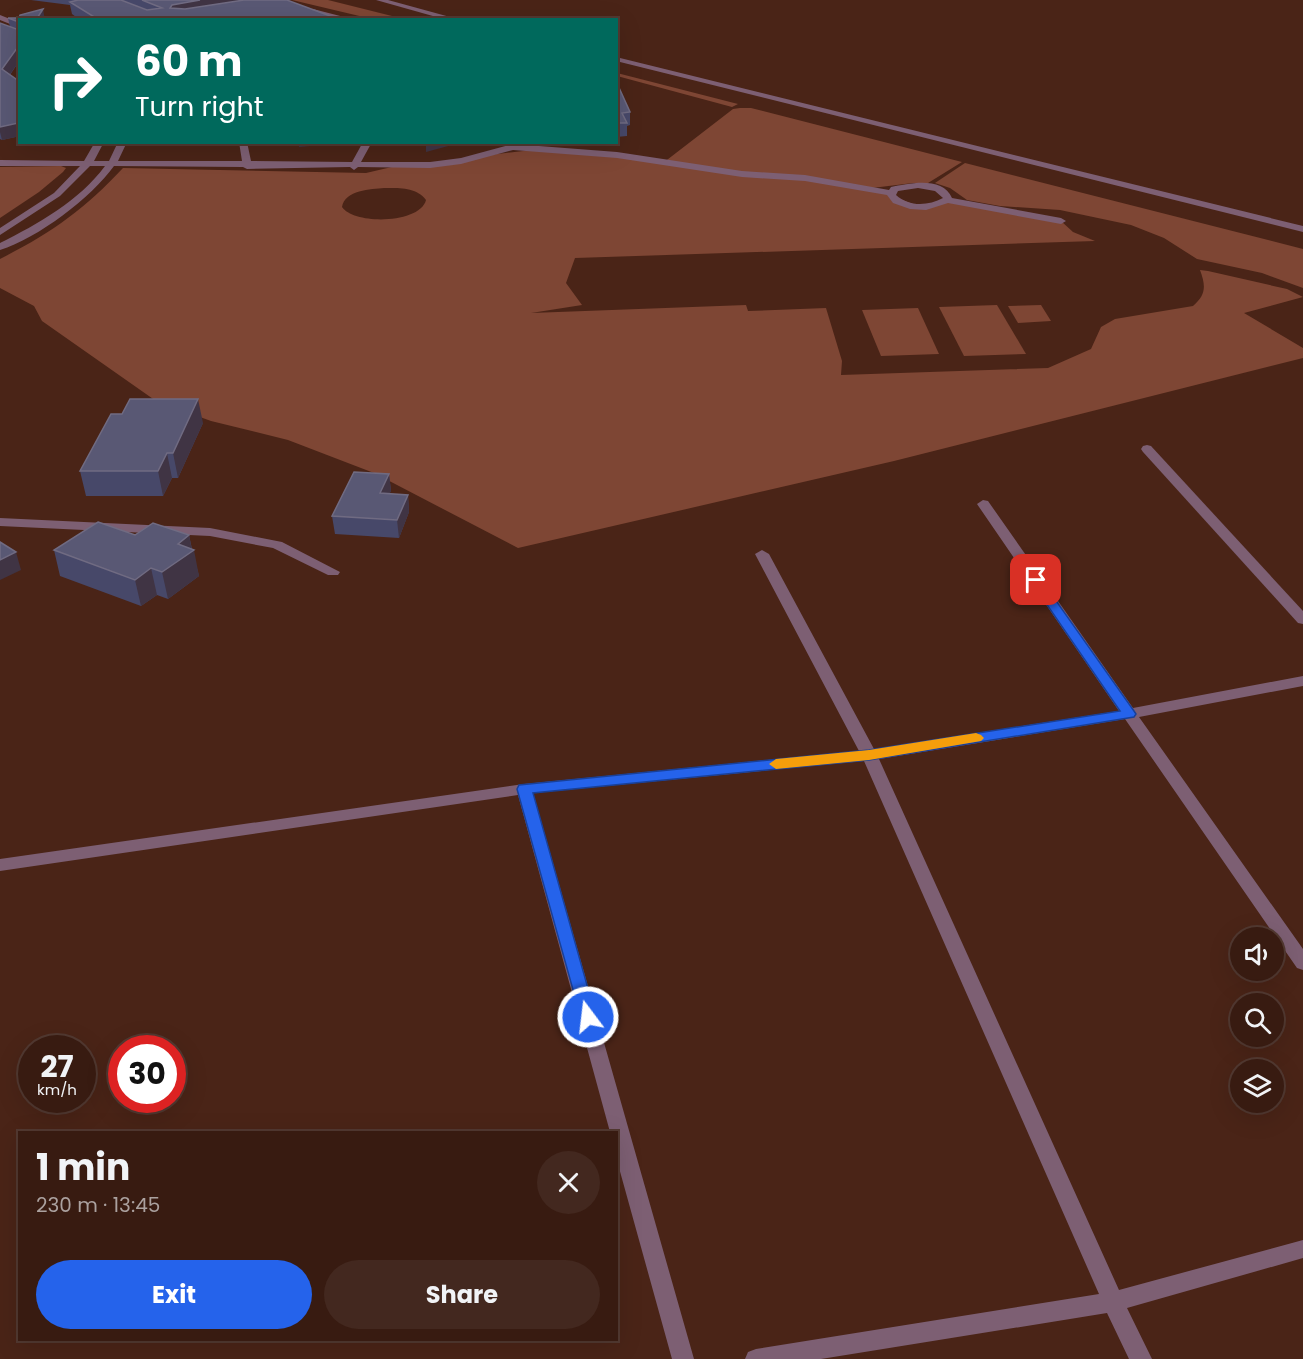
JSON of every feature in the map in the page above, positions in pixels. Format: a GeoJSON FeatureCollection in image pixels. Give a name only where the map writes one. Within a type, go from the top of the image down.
{"type":"FeatureCollection","features":[{"type":"Feature","properties":{"kind":"street"},"geometry":{"type":"LineString","coordinates":[[380,0],[450,18]]}},
{"type":"Feature","properties":{"kind":"street"},"geometry":{"type":"LineString","coordinates":[[305,9],[338,18]]}},
{"type":"Feature","properties":{"kind":"street"},"geometry":{"type":"LineString","coordinates":[[0,17],[18,25]]}},
{"type":"Feature","properties":{"kind":"street"},"geometry":{"type":"LineString","coordinates":[[618,59],[1303,229]]}},
{"type":"Feature","properties":{"kind":"street"},"geometry":{"type":"LineString","coordinates":[[0,232],[51,199],[90,163],[99,144]]}},
{"type":"Feature","properties":{"kind":"street"},"geometry":{"type":"LineString","coordinates":[[0,247],[51,218],[99,180],[114,163],[122,144]]}},
{"type":"Feature","properties":{"kind":"street"},"geometry":{"type":"LineString","coordinates":[[243,144],[247,166]]}},
{"type":"Feature","properties":{"kind":"street"},"geometry":{"type":"LineString","coordinates":[[354,167],[367,144]]}},
{"type":"Feature","properties":{"kind":"street"},"geometry":{"type":"LineString","coordinates":[[0,163],[354,167],[430,165],[461,161],[515,145],[617,155],[742,174],[805,178],[891,192],[908,185],[927,186],[943,190],[948,197],[947,200]]}},
{"type":"Feature","properties":{"kind":"street"},"geometry":{"type":"LineString","coordinates":[[891,192],[894,200],[908,205],[927,206],[947,200],[1061,220]]}},
{"type":"Feature","properties":{"kind":"street"},"geometry":{"type":"LineString","coordinates":[[1147,449],[1303,620]]}},
{"type":"Feature","properties":{"kind":"street"},"geometry":{"type":"LineString","coordinates":[[983,504],[1303,963]]}},
{"type":"Feature","properties":{"kind":"street"},"geometry":{"type":"LineString","coordinates":[[0,522],[210,532],[277,544],[333,572]]}},
{"type":"Feature","properties":{"kind":"street"},"geometry":{"type":"LineString","coordinates":[[762,554],[869,755],[1113,1302],[1141,1359]]}},
{"type":"Feature","properties":{"kind":"street"},"geometry":{"type":"LineString","coordinates":[[0,865],[524,789],[869,755],[1129,714],[1303,681]]}},
{"type":"Feature","properties":{"kind":"street"},"geometry":{"type":"LineString","coordinates":[[524,789],[683,1359]]}},
{"type":"Feature","properties":{"kind":"street"},"geometry":{"type":"LineString","coordinates":[[756,1359],[1113,1302],[1303,1250]]}},
{"type":"Feature","properties":{"kind":"shaded area"},"geometry":{"type":"Polygon","coordinates":[[[292,0],[328,0],[400,18],[368,18],[292,0]]]}},
{"type":"Feature","properties":{"kind":"shaded area"},"geometry":{"type":"Polygon","coordinates":[[[618,73],[738,104],[732,107],[618,76],[618,73]]]}},
{"type":"Feature","properties":{"kind":"shaded area"},"geometry":{"type":"Polygon","coordinates":[[[751,108],[962,162],[928,183],[872,188],[918,206],[947,200],[1061,221],[1073,232],[1095,241],[575,258],[566,283],[582,305],[531,313],[746,305],[748,311],[826,308],[842,361],[841,375],[1048,368],[1091,349],[1101,327],[1115,319],[1193,306],[1204,290],[1200,270],[1287,289],[1303,297],[1244,313],[1303,348],[1303,358],[894,461],[518,548],[374,473],[288,440],[211,421],[156,401],[42,321],[34,306],[0,288],[0,259],[35,240],[66,219],[123,168],[366,173],[396,166],[430,165],[532,150],[568,151],[663,163],[733,109],[751,108]],[[379,188],[353,194],[344,201],[342,207],[359,217],[400,218],[421,208],[426,200],[412,190],[379,188]]]}},
{"type":"Feature","properties":{"kind":"shaded area"},"geometry":{"type":"Polygon","coordinates":[[[965,163],[1303,249],[1303,288],[1262,273],[1197,259],[1164,238],[1131,225],[1060,210],[1000,206],[967,200],[950,188],[935,183],[965,163]]]}},
{"type":"Feature","properties":{"kind":"shaded area"},"geometry":{"type":"Polygon","coordinates":[[[61,166],[66,168],[63,172],[39,192],[0,218],[0,167],[61,166]]]}},
{"type":"Feature","properties":{"kind":"shaded area"},"geometry":{"type":"Polygon","coordinates":[[[997,305],[1026,354],[964,356],[939,307],[997,305]]]}},
{"type":"Feature","properties":{"kind":"shaded area"},"geometry":{"type":"Polygon","coordinates":[[[1041,305],[1051,321],[1018,323],[1008,306],[1041,305]]]}},
{"type":"Feature","properties":{"kind":"shaded area"},"geometry":{"type":"Polygon","coordinates":[[[918,308],[939,354],[881,356],[862,310],[918,308]]]}},
{"type":"Feature","properties":{"kind":"building"},"geometry":{"type":"Polygon","coordinates":[[[121,0],[147,10],[162,8],[142,0],[200,0],[172,5],[170,8],[185,9],[244,0],[287,0],[336,18],[96,18],[70,2],[121,0]]]}},
{"type":"Feature","properties":{"kind":"building"},"geometry":{"type":"Polygon","coordinates":[[[43,9],[37,18],[19,18],[20,15],[43,9]]]}},
{"type":"Feature","properties":{"kind":"building"},"geometry":{"type":"Polygon","coordinates":[[[0,23],[18,30],[18,47],[2,69],[18,81],[18,123],[0,127],[0,23]]]}},
{"type":"Feature","properties":{"kind":"building"},"geometry":{"type":"Polygon","coordinates":[[[618,85],[630,112],[622,113],[627,123],[618,123],[618,85]]]}},
{"type":"Feature","properties":{"kind":"building"},"geometry":{"type":"Polygon","coordinates":[[[130,399],[198,399],[173,453],[167,453],[158,471],[80,471],[111,414],[122,414],[130,399]]]}},
{"type":"Feature","properties":{"kind":"building"},"geometry":{"type":"Polygon","coordinates":[[[354,472],[389,474],[380,493],[408,495],[397,520],[332,516],[354,472]]]}},
{"type":"Feature","properties":{"kind":"building"},"geometry":{"type":"Polygon","coordinates":[[[98,522],[135,535],[153,523],[189,535],[178,544],[194,550],[162,572],[151,568],[135,580],[54,550],[98,522]]]}},
{"type":"Feature","properties":{"kind":"building"},"geometry":{"type":"Polygon","coordinates":[[[0,542],[16,552],[0,560],[0,542]]]}},
{"type":"Feature","properties":{"kind":"slow traffic"},"geometry":{"type":"LineString","coordinates":[[776,764],[869,755],[976,738]]}},
{"type":"Feature","properties":{"kind":"route"},"geometry":{"type":"LineString","coordinates":[[588,1017],[524,789],[869,755],[1129,714],[1036,580]]}}]}
